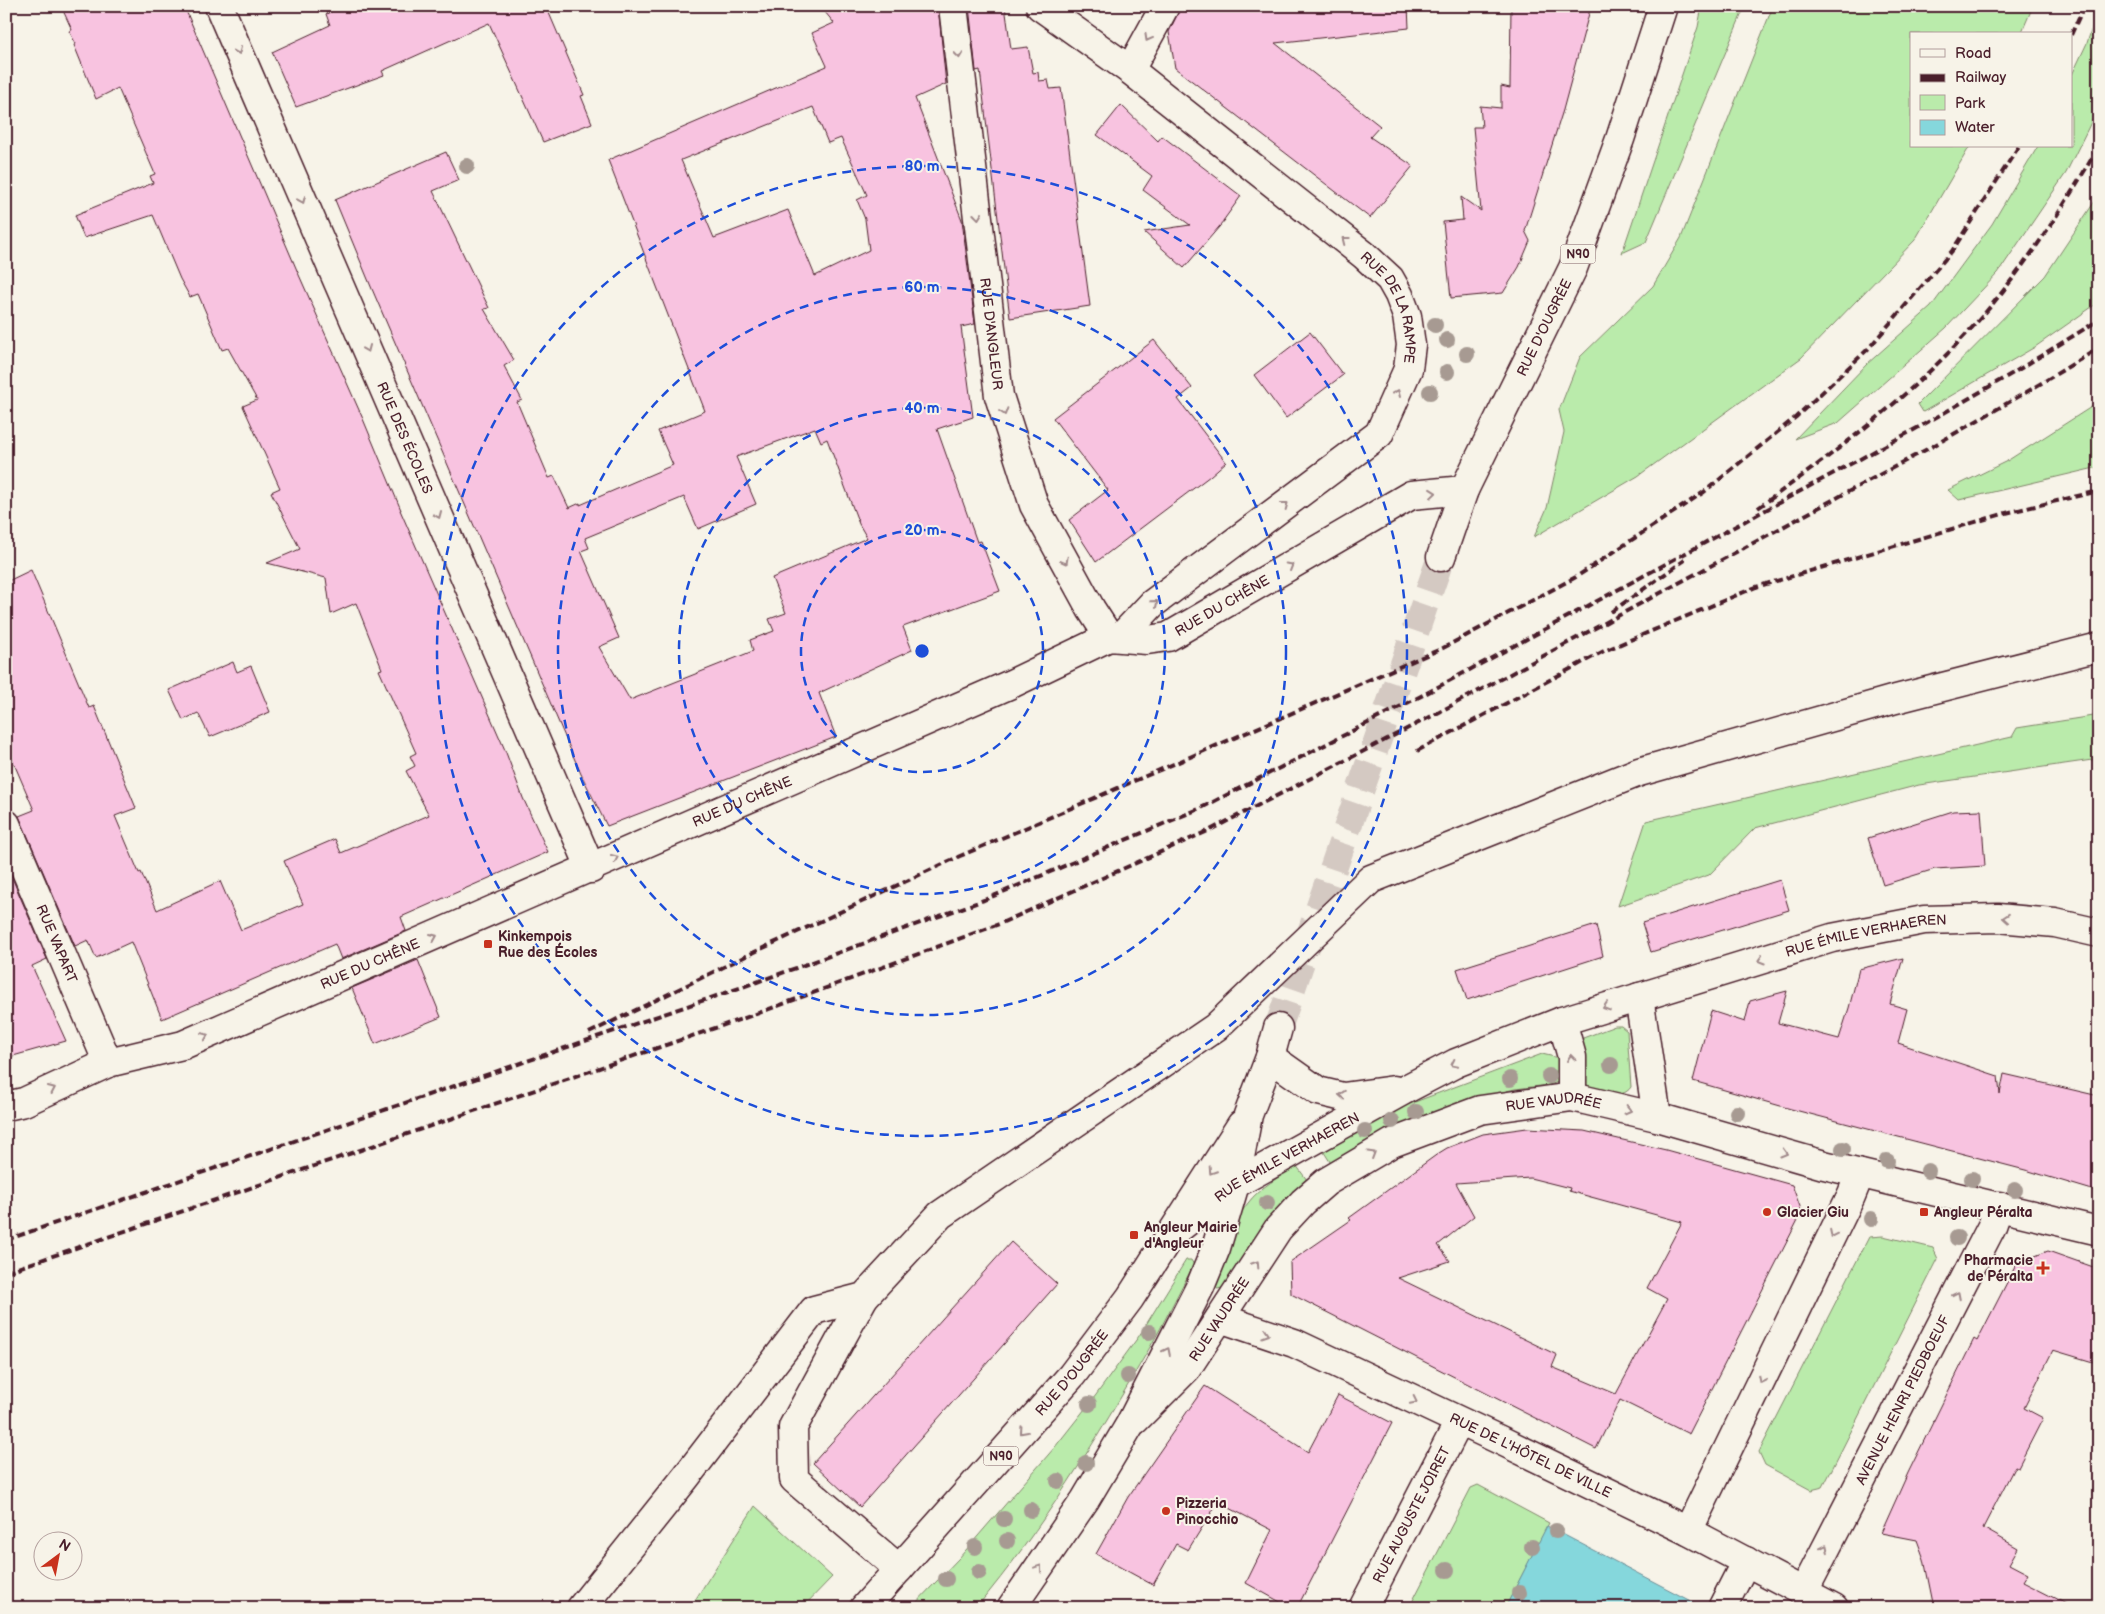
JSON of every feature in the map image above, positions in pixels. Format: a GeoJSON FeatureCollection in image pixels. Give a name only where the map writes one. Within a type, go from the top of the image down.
{"type":"FeatureCollection","features":[{"type":"Feature","properties":{"kind":"street","name":"RUE DES ÉCOLES"},"geometry":{"type":"LineString","coordinates":[[219,6],[591,869]]}},
{"type":"Feature","properties":{"kind":"street","name":"RUE D'ANGLEUR"},"geometry":{"type":"LineString","coordinates":[[953,6],[999,396],[1034,506],[1090,608],[1115,637]]}},
{"type":"Feature","properties":{"kind":"street","name":"RUE DE LA RAMPE"},"geometry":{"type":"LineString","coordinates":[[1040,6],[1130,70],[1364,255],[1390,279],[1399,295],[1407,316],[1411,345],[1408,369],[1379,434],[1152,604],[1115,637]]}},
{"type":"Feature","properties":{"kind":"street"},"geometry":{"type":"LineString","coordinates":[[1130,70],[1165,6]]}},
{"type":"Feature","properties":{"kind":"street","name":"RUE D'OUGRÉE"},"geometry":{"type":"LineString","coordinates":[[1441,557],[1464,490],[1573,268],[1620,139],[1663,6]]}},
{"type":"Feature","properties":{"kind":"street","name":"RUE DU CHÊNE"},"geometry":{"type":"LineString","coordinates":[[6,1106],[24,1102],[108,1063],[183,1045],[591,869],[1115,637],[1147,640],[1168,637],[1411,496],[1464,490]]}},
{"type":"Feature","properties":{"kind":"street"},"geometry":{"type":"LineString","coordinates":[[899,1569],[794,1479],[793,1427],[864,1297],[940,1215],[1216,1027],[1371,879],[1639,772],[1892,700],[2099,647]]}},
{"type":"Feature","properties":{"kind":"street","name":"RUE VAPART"},"geometry":{"type":"LineString","coordinates":[[6,824],[108,1063]]}},
{"type":"Feature","properties":{"kind":"street","name":"RUE ÉMILE VERHAEREN"},"geometry":{"type":"LineString","coordinates":[[1172,1233],[1236,1184],[1456,1063],[1562,1021],[1639,996],[1832,938],[1924,920],[1998,918],[2055,923],[2099,933]]}},
{"type":"Feature","properties":{"kind":"street"},"geometry":{"type":"LineString","coordinates":[[1639,996],[1657,1117]]}},
{"type":"Feature","properties":{"kind":"street"},"geometry":{"type":"LineString","coordinates":[[1562,1021],[1572,1057],[1572,1097]]}},
{"type":"Feature","properties":{"kind":"street","name":"RUE D'OUGRÉE"},"geometry":{"type":"LineString","coordinates":[[1011,1608],[1085,1500],[1129,1426],[1200,1287],[1216,1248],[1236,1184],[1248,1115],[1270,1057],[1278,1028]]}},
{"type":"Feature","properties":{"kind":"street","name":"RUE ÉMILE VERHAEREN"},"geometry":{"type":"LineString","coordinates":[[1270,1057],[1318,1091],[1343,1096],[1408,1088]]}},
{"type":"Feature","properties":{"kind":"street","name":"RUE VAUDRÉE"},"geometry":{"type":"LineString","coordinates":[[1129,1426],[1187,1368],[1278,1230],[1303,1202],[1326,1182],[1392,1143],[1480,1110],[1572,1097],[1657,1117],[1860,1174],[2099,1231]]}},
{"type":"Feature","properties":{"kind":"street","name":"RUE D'OUGRÉE"},"geometry":{"type":"LineString","coordinates":[[864,1608],[1072,1375],[1130,1298],[1248,1115]]}},
{"type":"Feature","properties":{"kind":"street"},"geometry":{"type":"LineString","coordinates":[[1688,1531],[1843,1214],[1860,1174]]}},
{"type":"Feature","properties":{"kind":"street","name":"AVENUE HENRI PIEDBOEUF"},"geometry":{"type":"LineString","coordinates":[[1804,1591],[1992,1226],[1999,1206]]}},
{"type":"Feature","properties":{"kind":"street"},"geometry":{"type":"LineString","coordinates":[[581,1608],[686,1477],[814,1310],[864,1297]]}},
{"type":"Feature","properties":{"kind":"street","name":"RUE DE L'HÔTEL DE VILLE"},"geometry":{"type":"LineString","coordinates":[[1220,1318],[1294,1343],[1688,1531],[1834,1608]]}},
{"type":"Feature","properties":{"kind":"street","name":"RUE AUGUSTE JOIRET"},"geometry":{"type":"LineString","coordinates":[[1363,1608],[1459,1422]]}},
{"type":"Feature","properties":{"kind":"street"},"geometry":{"type":"LineString","coordinates":[[1722,1608],[1746,1561]]}},
{"type":"Feature","properties":{"kind":"green space"},"geometry":{"type":"Polygon","coordinates":[[[1702,6],[1745,6],[1646,242],[1622,253],[1698,27],[1702,6]]]}},
{"type":"Feature","properties":{"kind":"green space"},"geometry":{"type":"Polygon","coordinates":[[[1773,6],[2033,6],[2022,32],[1910,32],[1910,148],[1969,148],[1915,240],[1801,358],[1638,476],[1534,537],[1547,508],[1564,432],[1559,410],[1580,357],[1653,286],[1681,238],[1773,6]]]}},
{"type":"Feature","properties":{"kind":"green space"},"geometry":{"type":"Polygon","coordinates":[[[2099,7],[2099,106],[2066,173],[1998,273],[1946,328],[1838,423],[1795,439],[1867,364],[1931,307],[1992,224],[2037,148],[2072,148],[2072,75],[2087,43],[2099,7]]]}},
{"type":"Feature","properties":{"kind":"green space"},"geometry":{"type":"Polygon","coordinates":[[[2099,195],[2099,302],[2035,347],[1923,412],[1918,404],[2045,276],[2099,195]]]}},
{"type":"Feature","properties":{"kind":"green space"},"geometry":{"type":"Polygon","coordinates":[[[2099,402],[2099,467],[1959,500],[1948,490],[2007,461],[2099,402]]]}},
{"type":"Feature","properties":{"kind":"green space"},"geometry":{"type":"Polygon","coordinates":[[[2099,715],[2099,759],[1919,785],[1755,828],[1709,875],[1618,906],[1646,821],[2012,737],[2017,728],[2099,715]]]}},
{"type":"Feature","properties":{"kind":"green space"},"geometry":{"type":"Polygon","coordinates":[[[1615,1026],[1621,1026],[1627,1031],[1631,1087],[1622,1094],[1615,1095],[1602,1093],[1585,1084],[1580,1043],[1583,1038],[1615,1026]]]}},
{"type":"Feature","properties":{"kind":"green space"},"geometry":{"type":"Polygon","coordinates":[[[1542,1054],[1559,1058],[1558,1082],[1477,1098],[1332,1165],[1322,1149],[1383,1114],[1542,1054]]]}},
{"type":"Feature","properties":{"kind":"green space"},"geometry":{"type":"Polygon","coordinates":[[[1296,1165],[1307,1180],[1281,1205],[1223,1288],[1217,1289],[1214,1285],[1237,1220],[1258,1192],[1296,1165]]]}},
{"type":"Feature","properties":{"kind":"green space"},"geometry":{"type":"Polygon","coordinates":[[[1883,1236],[1933,1248],[1938,1259],[1823,1487],[1811,1490],[1765,1465],[1759,1452],[1869,1237],[1883,1236]]]}},
{"type":"Feature","properties":{"kind":"green space"},"geometry":{"type":"Polygon","coordinates":[[[1186,1260],[1191,1260],[1194,1265],[1155,1339],[1068,1482],[1001,1578],[976,1608],[911,1608],[959,1558],[1055,1447],[1139,1336],[1186,1260]]]}},
{"type":"Feature","properties":{"kind":"green space"},"geometry":{"type":"Polygon","coordinates":[[[1478,1485],[1549,1523],[1505,1608],[1409,1608],[1471,1488],[1478,1485]]]}},
{"type":"Feature","properties":{"kind":"green space"},"geometry":{"type":"Polygon","coordinates":[[[755,1506],[832,1577],[802,1608],[690,1608],[755,1506]]]}},
{"type":"Feature","properties":{"kind":"water"},"geometry":{"type":"Polygon","coordinates":[[[1547,1526],[1704,1608],[1505,1608],[1547,1526]]]}},
{"type":"Feature","properties":{"kind":"building"},"geometry":{"type":"Polygon","coordinates":[[[61,6],[184,6],[505,750],[523,798],[548,852],[401,917],[406,931],[341,959],[335,944],[162,1019],[131,942],[96,958],[88,940],[75,946],[19,816],[34,810],[6,745],[6,616],[11,614],[6,602],[6,582],[31,570],[89,708],[94,706],[136,808],[115,816],[157,910],[220,881],[241,930],[303,904],[284,861],[335,839],[341,853],[429,815],[406,771],[415,766],[410,756],[416,753],[379,670],[382,669],[356,603],[331,614],[326,578],[267,563],[300,549],[271,492],[280,488],[243,406],[257,400],[228,348],[222,350],[198,294],[190,297],[180,279],[153,215],[84,238],[75,215],[153,183],[150,176],[155,174],[118,88],[96,99],[74,45],[76,44],[69,31],[72,30],[61,6]]]}},
{"type":"Feature","properties":{"kind":"building"},"geometry":{"type":"Polygon","coordinates":[[[344,6],[546,6],[584,95],[581,96],[592,123],[543,142],[489,23],[382,71],[384,75],[296,107],[272,52],[330,25],[326,14],[344,6]]]}},
{"type":"Feature","properties":{"kind":"building"},"geometry":{"type":"Polygon","coordinates":[[[820,6],[938,6],[946,84],[915,98],[962,220],[975,324],[961,327],[973,417],[937,429],[977,542],[981,541],[1000,591],[903,627],[912,650],[819,693],[836,737],[607,826],[581,774],[335,200],[446,152],[459,180],[433,191],[489,308],[484,309],[514,360],[504,366],[522,400],[517,402],[549,478],[554,476],[569,508],[580,503],[580,505],[673,465],[658,431],[705,411],[608,160],[827,66],[812,33],[834,23],[820,6]],[[813,107],[681,160],[714,238],[788,210],[815,276],[869,250],[865,219],[857,200],[867,195],[841,138],[828,143],[813,107]],[[815,428],[736,457],[756,504],[698,529],[684,497],[585,538],[589,548],[581,551],[619,638],[599,647],[630,700],[753,651],[750,640],[774,631],[769,619],[786,613],[772,578],[867,538],[859,524],[827,439],[821,442],[815,428]]]}},
{"type":"Feature","properties":{"kind":"building"},"geometry":{"type":"Polygon","coordinates":[[[969,6],[1005,6],[1011,49],[1028,47],[1033,73],[1038,72],[1039,81],[1048,80],[1050,89],[1061,88],[1090,306],[1010,318],[980,70],[976,71],[969,6]]]}},
{"type":"Feature","properties":{"kind":"building"},"geometry":{"type":"Polygon","coordinates":[[[1181,6],[1408,6],[1409,28],[1275,43],[1380,126],[1370,137],[1413,166],[1370,218],[1175,68],[1169,32],[1181,6]]]}},
{"type":"Feature","properties":{"kind":"building"},"geometry":{"type":"Polygon","coordinates":[[[1511,6],[1591,6],[1563,110],[1525,231],[1530,241],[1519,267],[1503,293],[1451,298],[1443,222],[1463,220],[1461,197],[1481,211],[1473,127],[1482,127],[1480,106],[1501,108],[1501,86],[1510,88],[1511,6]]]}},
{"type":"Feature","properties":{"kind":"building"},"geometry":{"type":"Polygon","coordinates":[[[1121,105],[1158,141],[1162,136],[1241,196],[1223,221],[1225,220],[1184,268],[1144,232],[1190,225],[1143,190],[1152,176],[1097,135],[1121,105]]]}},
{"type":"Feature","properties":{"kind":"building"},"geometry":{"type":"Polygon","coordinates":[[[1310,332],[1343,375],[1286,418],[1254,375],[1310,332]]]}},
{"type":"Feature","properties":{"kind":"building"},"geometry":{"type":"Polygon","coordinates":[[[1154,340],[1192,388],[1178,399],[1226,462],[1096,562],[1069,520],[1108,490],[1053,418],[1154,340]]]}},
{"type":"Feature","properties":{"kind":"building"},"geometry":{"type":"Polygon","coordinates":[[[233,662],[237,672],[251,666],[270,712],[210,737],[198,713],[183,720],[169,690],[233,662]]]}},
{"type":"Feature","properties":{"kind":"building"},"geometry":{"type":"Polygon","coordinates":[[[1981,810],[1985,866],[1935,869],[1883,885],[1868,838],[1953,811],[1981,810]]]}},
{"type":"Feature","properties":{"kind":"building"},"geometry":{"type":"Polygon","coordinates":[[[6,864],[47,959],[32,966],[66,1041],[6,1058],[6,864]]]}},
{"type":"Feature","properties":{"kind":"building"},"geometry":{"type":"Polygon","coordinates":[[[1780,880],[1789,910],[1651,952],[1642,923],[1780,880]]]}},
{"type":"Feature","properties":{"kind":"building"},"geometry":{"type":"Polygon","coordinates":[[[1596,925],[1603,956],[1467,1000],[1457,969],[1596,925]]]}},
{"type":"Feature","properties":{"kind":"building"},"geometry":{"type":"Polygon","coordinates":[[[1903,958],[1890,1004],[1907,1009],[1898,1043],[1998,1076],[2000,1094],[2004,1074],[2099,1096],[2099,1192],[2029,1171],[1791,1109],[1693,1081],[1711,1011],[1745,1022],[1750,1001],[1787,991],[1778,1023],[1839,1039],[1859,969],[1903,958]]]}},
{"type":"Feature","properties":{"kind":"building"},"geometry":{"type":"Polygon","coordinates":[[[418,960],[441,1017],[375,1044],[352,988],[418,960]]]}},
{"type":"Feature","properties":{"kind":"building"},"geometry":{"type":"Polygon","coordinates":[[[1527,1128],[1584,1131],[1666,1150],[1792,1185],[1802,1212],[1689,1434],[1620,1400],[1596,1449],[1291,1294],[1290,1262],[1351,1220],[1349,1218],[1439,1153],[1483,1134],[1527,1128]],[[1530,1178],[1456,1183],[1474,1216],[1438,1245],[1450,1261],[1398,1278],[1557,1355],[1552,1367],[1616,1394],[1667,1299],[1647,1288],[1682,1222],[1569,1191],[1570,1188],[1530,1178]]]}},
{"type":"Feature","properties":{"kind":"building"},"geometry":{"type":"Polygon","coordinates":[[[1011,1242],[1057,1284],[860,1507],[813,1463],[1011,1242]]]}},
{"type":"Feature","properties":{"kind":"building"},"geometry":{"type":"Polygon","coordinates":[[[2048,1251],[2099,1269],[2099,1345],[2093,1362],[2053,1350],[2024,1408],[2043,1418],[2018,1467],[2015,1466],[1983,1528],[2018,1548],[2009,1564],[2028,1574],[2023,1582],[2074,1608],[1934,1608],[1924,1559],[1917,1540],[1881,1533],[1908,1473],[1974,1339],[1977,1341],[2017,1263],[2048,1251]]]}},
{"type":"Feature","properties":{"kind":"building"},"geometry":{"type":"Polygon","coordinates":[[[1205,1386],[1308,1452],[1338,1395],[1392,1423],[1297,1608],[1291,1608],[1246,1583],[1272,1530],[1218,1502],[1188,1550],[1176,1544],[1153,1585],[1096,1554],[1128,1497],[1205,1386]]]}},
{"type":"Feature","properties":{"kind":"tunnel"},"geometry":{"type":"LineString","coordinates":[[1278,1028],[1441,557]]}},
{"type":"Feature","properties":{"kind":"railway"},"geometry":{"type":"LineString","coordinates":[[2072,33],[2084,6]]}},
{"type":"Feature","properties":{"kind":"railway"},"geometry":{"type":"LineString","coordinates":[[1758,508],[1883,413],[1930,371],[1974,326],[2032,252],[2067,200],[2099,146]]}},
{"type":"Feature","properties":{"kind":"railway"},"geometry":{"type":"LineString","coordinates":[[589,1033],[746,956],[960,856],[1443,648],[1576,577],[1704,492],[1796,417],[1868,349],[1952,251],[2018,148]]}},
{"type":"Feature","properties":{"kind":"railway"},"geometry":{"type":"LineString","coordinates":[[6,1240],[757,982],[984,900],[1201,808],[1423,695],[1921,426],[2013,373],[2099,320]]}},
{"type":"Feature","properties":{"kind":"railway"},"geometry":{"type":"LineString","coordinates":[[6,1272],[756,1014],[999,924],[1210,830],[1432,716],[1933,446],[2099,348]]}},
{"type":"Feature","properties":{"kind":"railway"},"geometry":{"type":"LineString","coordinates":[[1417,751],[1604,651],[1756,587],[2006,513],[2099,491]]}},
{"type":"Feature","properties":{"kind":"railway"},"geometry":{"type":"LineString","coordinates":[[1611,612],[1685,560]]}},
{"type":"Feature","properties":{"kind":"place","name":"Kinkempois Rue des Écoles"},"geometry":{"type":"Point","coordinates":[488,944]}},
{"type":"Feature","properties":{"kind":"place","name":"Glacier Giu"},"geometry":{"type":"Point","coordinates":[1767,1212]}},
{"type":"Feature","properties":{"kind":"place","name":"Angleur Péralta"},"geometry":{"type":"Point","coordinates":[1924,1212]}},
{"type":"Feature","properties":{"kind":"place","name":"Angleur Mairie d'Angleur"},"geometry":{"type":"Point","coordinates":[1134,1235]}},
{"type":"Feature","properties":{"kind":"place","name":"Pharmacie de Péralta"},"geometry":{"type":"Point","coordinates":[2043,1268]}},
{"type":"Feature","properties":{"kind":"place","name":"Pizzeria Pinocchio"},"geometry":{"type":"Point","coordinates":[1166,1511]}}]}
